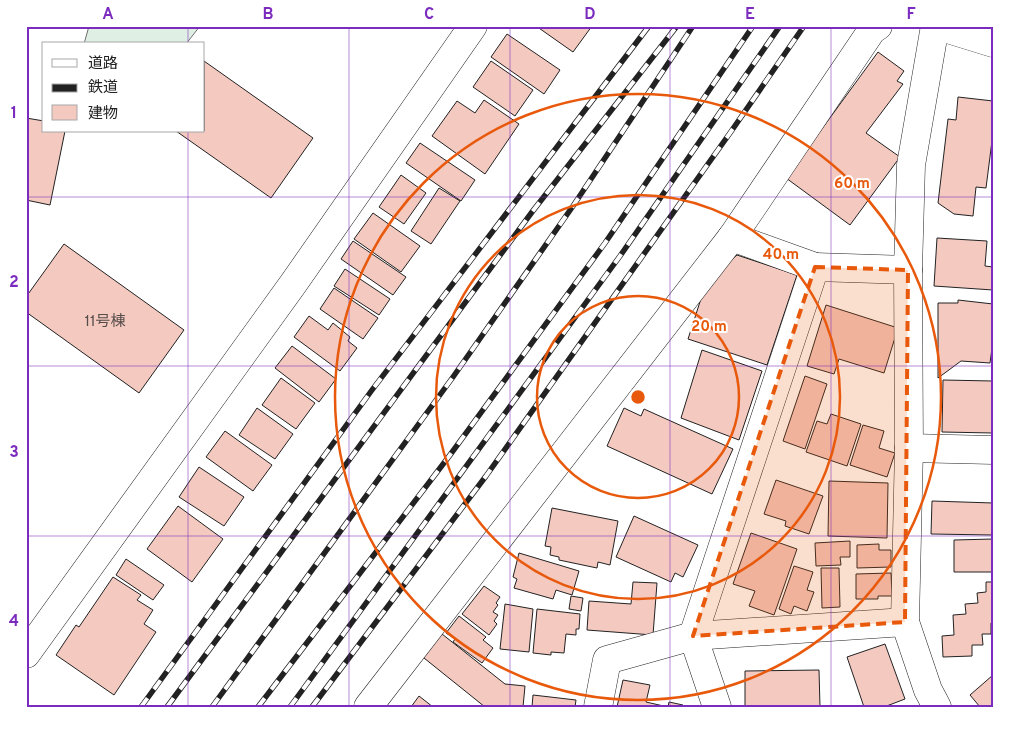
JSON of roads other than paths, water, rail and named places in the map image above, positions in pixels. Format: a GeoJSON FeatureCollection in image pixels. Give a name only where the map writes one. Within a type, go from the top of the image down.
{"type":"FeatureCollection","features":[{"type":"Feature","properties":{"kind":"street"},"geometry":{"type":"LineString","coordinates":[[26,654],[287,292],[473,26]]}},
{"type":"Feature","properties":{"kind":"street"},"geometry":{"type":"LineString","coordinates":[[368,707],[732,237],[872,30],[878,26]]}},
{"type":"Feature","properties":{"kind":"street"},"geometry":{"type":"LineString","coordinates":[[937,707],[928,690],[905,622],[909,448],[908,270],[911,164],[936,26],[993,43]]}},
{"type":"Feature","properties":{"kind":"street"},"geometry":{"type":"LineString","coordinates":[[732,237],[815,266],[908,270]]}},
{"type":"Feature","properties":{"kind":"street"},"geometry":{"type":"LineString","coordinates":[[717,707],[693,636],[815,266]]}},
{"type":"Feature","properties":{"kind":"street"},"geometry":{"type":"LineString","coordinates":[[909,448],[993,450]]}},
{"type":"Feature","properties":{"kind":"street"},"geometry":{"type":"LineString","coordinates":[[598,707],[607,660],[693,636],[905,622]]}},
{"type":"Feature","properties":{"kind":"railway"},"geometry":{"type":"LineString","coordinates":[[141,707],[372,390],[649,26]]}},
{"type":"Feature","properties":{"kind":"railway"},"geometry":{"type":"LineString","coordinates":[[167,707],[532,212],[677,26]]}},
{"type":"Feature","properties":{"kind":"railway"},"geometry":{"type":"LineString","coordinates":[[212,707],[453,377],[573,206],[693,26]]}},
{"type":"Feature","properties":{"kind":"railway"},"geometry":{"type":"LineString","coordinates":[[258,707],[450,455],[605,243],[753,26]]}},
{"type":"Feature","properties":{"kind":"railway"},"geometry":{"type":"LineString","coordinates":[[290,707],[620,256],[780,26]]}},
{"type":"Feature","properties":{"kind":"railway"},"geometry":{"type":"LineString","coordinates":[[312,707],[486,476],[804,26]]}}]}
